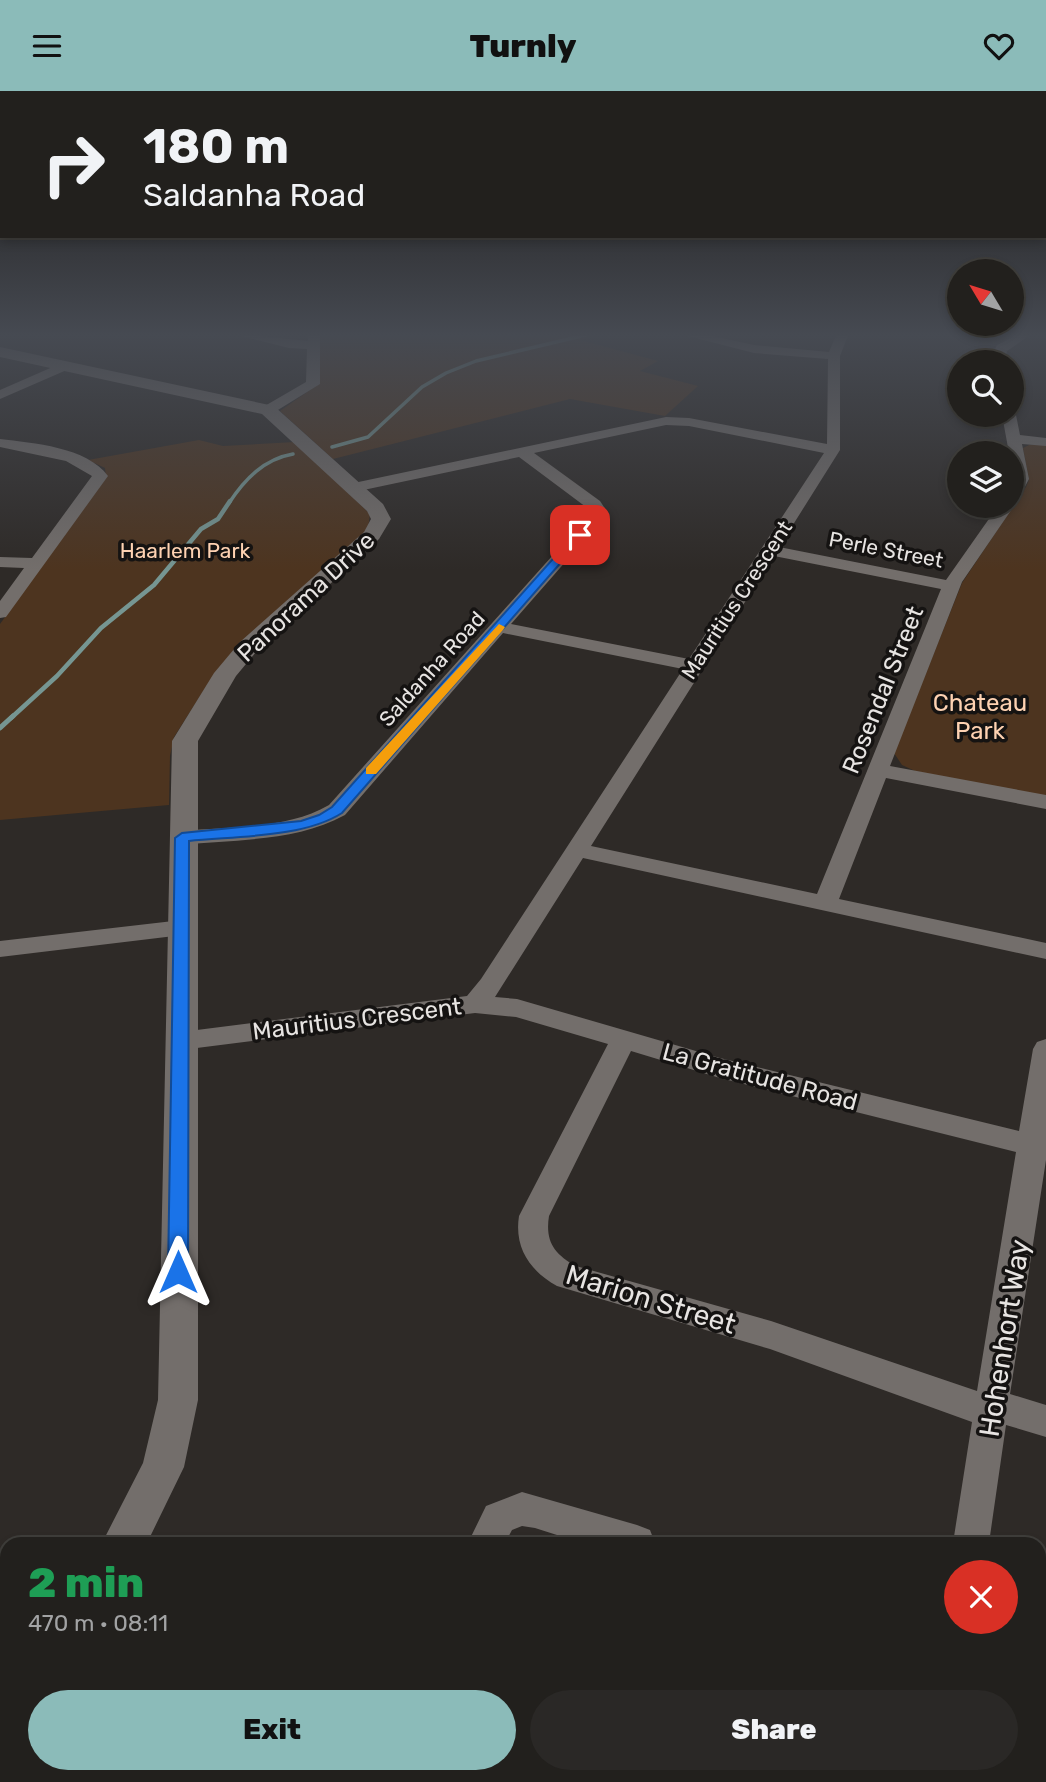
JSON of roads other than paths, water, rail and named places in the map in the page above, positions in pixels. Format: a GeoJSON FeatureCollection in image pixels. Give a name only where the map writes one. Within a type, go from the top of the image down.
{"type":"FeatureCollection","features":[{"type":"Feature","properties":{"kind":"street","name":"Panorama Drive"},"geometry":{"type":"LineString","coordinates":[[127,1537],[163,1467],[178,1400],[183,753],[191,728],[226,673],[248,647],[379,527],[379,511],[270,412]]}},
{"type":"Feature","properties":{"kind":"street"},"geometry":{"type":"LineString","coordinates":[[354,487],[672,420],[833,450],[833,412]]}},
{"type":"Feature","properties":{"kind":"street"},"geometry":{"type":"LineString","coordinates":[[1012,427],[1014,439],[1046,442]]}},
{"type":"Feature","properties":{"kind":"street"},"geometry":{"type":"LineString","coordinates":[[0,443],[39,449],[92,466],[100,473],[0,613]]}},
{"type":"Feature","properties":{"kind":"street","name":"Mauritius Crescent"},"geometry":{"type":"LineString","coordinates":[[181,1041],[475,1004],[833,450]]}},
{"type":"Feature","properties":{"kind":"street","name":"Saldanha Road"},"geometry":{"type":"LineString","coordinates":[[182,838],[302,825],[331,814],[499,627],[598,514],[594,503],[522,451]]}},
{"type":"Feature","properties":{"kind":"street","name":"Rosendal Street"},"geometry":{"type":"LineString","coordinates":[[825,904],[952,586],[998,518]]}},
{"type":"Feature","properties":{"kind":"street","name":"Perle Street"},"geometry":{"type":"LineString","coordinates":[[769,550],[952,586]]}},
{"type":"Feature","properties":{"kind":"street"},"geometry":{"type":"LineString","coordinates":[[0,562],[36,563]]}},
{"type":"Feature","properties":{"kind":"street"},"geometry":{"type":"LineString","coordinates":[[499,627],[695,666]]}},
{"type":"Feature","properties":{"kind":"street"},"geometry":{"type":"LineString","coordinates":[[879,771],[1046,802]]}},
{"type":"Feature","properties":{"kind":"street"},"geometry":{"type":"LineString","coordinates":[[577,850],[1046,951]]}},
{"type":"Feature","properties":{"kind":"street"},"geometry":{"type":"LineString","coordinates":[[0,949],[182,928]]}},
{"type":"Feature","properties":{"kind":"street","name":"La Gratitude Road"},"geometry":{"type":"LineString","coordinates":[[475,1004],[517,1008],[720,1068],[1040,1148]]}},
{"type":"Feature","properties":{"kind":"street","name":"Marion Street"},"geometry":{"type":"LineString","coordinates":[[623,1040],[534,1216],[532,1239],[544,1262],[568,1277],[771,1335],[969,1406],[1013,1411],[1046,1421]]}},
{"type":"Feature","properties":{"kind":"street","name":"Hohenhort Way"},"geometry":{"type":"LineString","coordinates":[[972,1537],[1040,1148],[1046,1049]]}},
{"type":"Feature","properties":{"kind":"street"},"geometry":{"type":"LineString","coordinates":[[489,1537],[499,1518],[522,1509],[617,1537]]}},
{"type":"Feature","properties":{"kind":"waterway"},"geometry":{"type":"LineString","coordinates":[[332,447],[368,437],[395,412]]}},
{"type":"Feature","properties":{"kind":"waterway"},"geometry":{"type":"LineString","coordinates":[[229,503],[256,471],[273,460],[293,454]]}},
{"type":"Feature","properties":{"kind":"waterway"},"geometry":{"type":"LineString","coordinates":[[11,718],[57,676],[101,628],[154,585],[201,529],[218,519],[230,501]]}},
{"type":"Feature","properties":{"kind":"waterway"},"geometry":{"type":"LineString","coordinates":[[0,728],[13,716]]}},
{"type":"Feature","properties":{"kind":"park label","name":"Haarlem Park"},"geometry":{"type":"Point","coordinates":[185,551]}},
{"type":"Feature","properties":{"kind":"park label","name":"Chateau Park"},"geometry":{"type":"Point","coordinates":[980,717]}}]}
